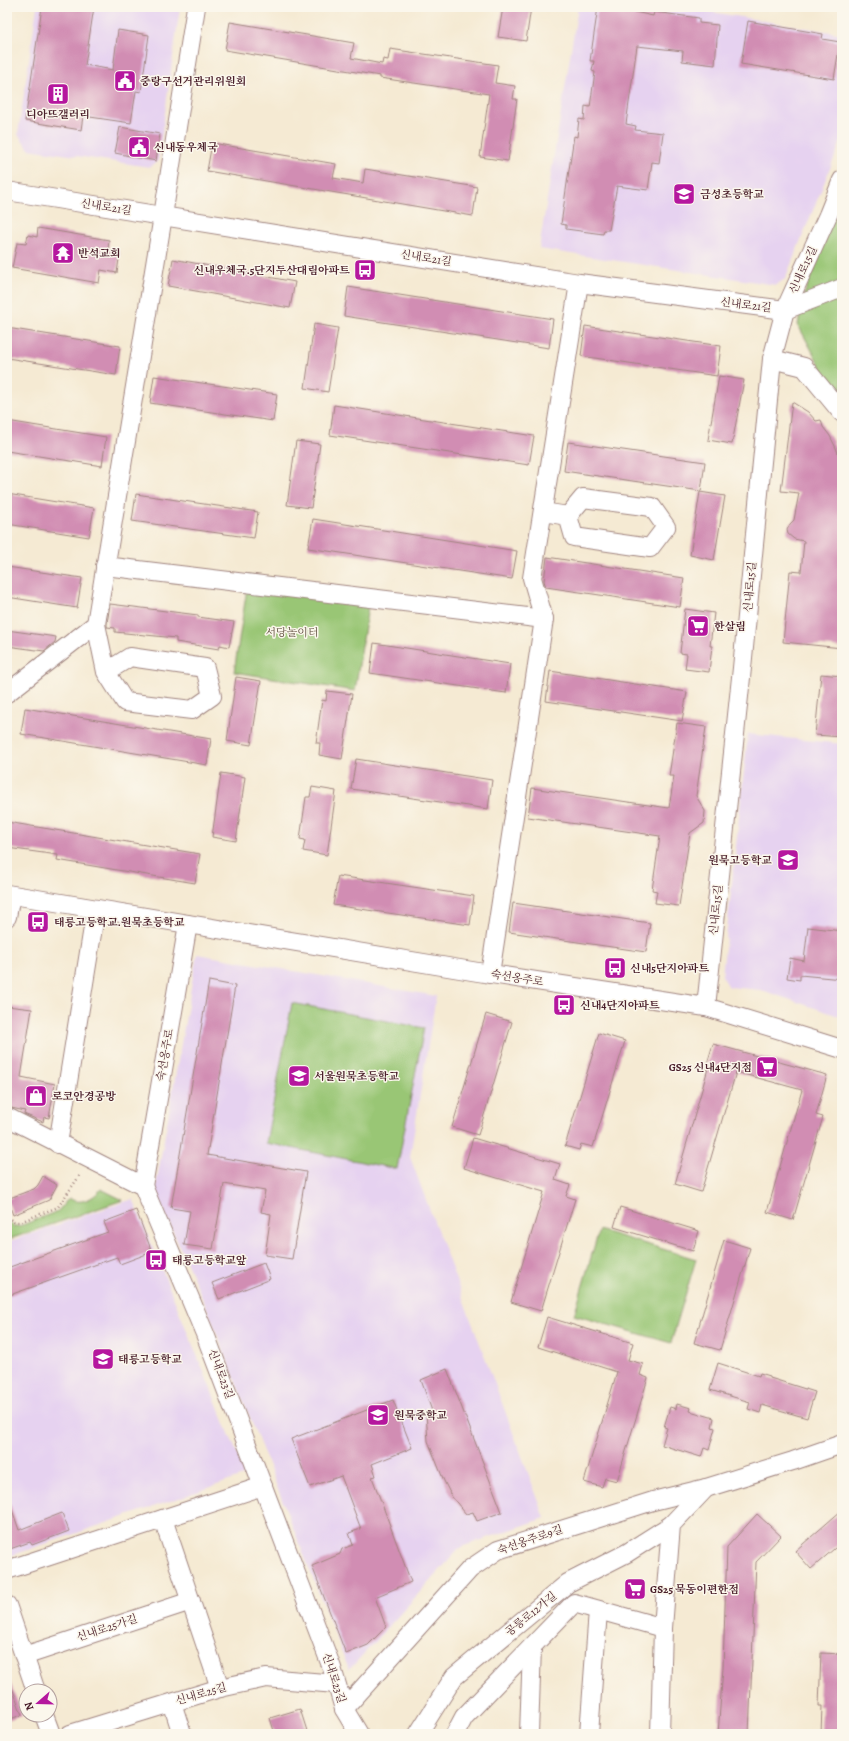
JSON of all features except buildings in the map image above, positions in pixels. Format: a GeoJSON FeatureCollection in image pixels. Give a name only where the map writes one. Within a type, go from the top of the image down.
{"type":"FeatureCollection","features":[{"type":"Feature","properties":{"kind":"street"},"geometry":{"type":"LineString","coordinates":[[106,672],[130,657],[205,668],[212,696],[192,710],[125,702],[106,672],[96,624],[196,7]]}},
{"type":"Feature","properties":{"kind":"street","name":"신내로15길"},"geometry":{"type":"LineString","coordinates":[[706,1007],[742,668],[772,359],[785,310],[828,215],[842,180]]}},
{"type":"Feature","properties":{"kind":"street","name":"신내로21길"},"geometry":{"type":"LineString","coordinates":[[7,191],[578,283],[785,310],[842,288]]}},
{"type":"Feature","properties":{"kind":"street"},"geometry":{"type":"LineString","coordinates":[[490,974],[544,619],[532,578],[578,283]]}},
{"type":"Feature","properties":{"kind":"street"},"geometry":{"type":"LineString","coordinates":[[772,359],[804,367],[842,413]]}},
{"type":"Feature","properties":{"kind":"street"},"geometry":{"type":"LineString","coordinates":[[582,498],[652,507],[666,527],[650,548],[574,536],[568,516],[582,498]]}},
{"type":"Feature","properties":{"kind":"street"},"geometry":{"type":"LineString","coordinates":[[542,512],[568,516]]}},
{"type":"Feature","properties":{"kind":"street"},"geometry":{"type":"LineString","coordinates":[[105,566],[544,619]]}},
{"type":"Feature","properties":{"kind":"street"},"geometry":{"type":"LineString","coordinates":[[7,693],[96,624]]}},
{"type":"Feature","properties":{"kind":"street","name":"숙선옹주로"},"geometry":{"type":"LineString","coordinates":[[7,917],[9,894],[490,974],[706,1007],[842,1049]]}},
{"type":"Feature","properties":{"kind":"street"},"geometry":{"type":"LineString","coordinates":[[58,1144],[96,909]]}},
{"type":"Feature","properties":{"kind":"street","name":"숙선옹주로"},"geometry":{"type":"LineString","coordinates":[[143,1186],[188,924]]}},
{"type":"Feature","properties":{"kind":"street"},"geometry":{"type":"LineString","coordinates":[[7,1116],[58,1144],[143,1186]]}},
{"type":"Feature","properties":{"kind":"street","name":"신내로23길"},"geometry":{"type":"LineString","coordinates":[[143,1186],[205,1334],[332,1668],[344,1709],[359,1734]]}},
{"type":"Feature","properties":{"kind":"street","name":"숙선옹주로9길"},"geometry":{"type":"LineString","coordinates":[[344,1709],[470,1569],[484,1558],[498,1550],[653,1501],[706,1488],[842,1444]]}},
{"type":"Feature","properties":{"kind":"street"},"geometry":{"type":"LineString","coordinates":[[7,1570],[263,1486]]}},
{"type":"Feature","properties":{"kind":"street","name":"숙선옹주로9길"},"geometry":{"type":"LineString","coordinates":[[671,1525],[706,1488]]}},
{"type":"Feature","properties":{"kind":"street"},"geometry":{"type":"LineString","coordinates":[[163,1519],[220,1688]]}},
{"type":"Feature","properties":{"kind":"street"},"geometry":{"type":"LineString","coordinates":[[660,1734],[663,1628],[671,1525]]}},
{"type":"Feature","properties":{"kind":"street","name":"공릉로12가길"},"geometry":{"type":"LineString","coordinates":[[418,1734],[454,1677],[460,1672],[568,1583],[627,1553],[671,1525]]}},
{"type":"Feature","properties":{"kind":"street","name":"신내로25가길"},"geometry":{"type":"LineString","coordinates":[[24,1656],[191,1601]]}},
{"type":"Feature","properties":{"kind":"street","name":"공릉로12가길"},"geometry":{"type":"LineString","coordinates":[[455,1734],[464,1717],[574,1603],[598,1611],[663,1628]]}},
{"type":"Feature","properties":{"kind":"street"},"geometry":{"type":"LineString","coordinates":[[7,1605],[33,1683]]}},
{"type":"Feature","properties":{"kind":"street"},"geometry":{"type":"LineString","coordinates":[[589,1734],[598,1611]]}},
{"type":"Feature","properties":{"kind":"street"},"geometry":{"type":"LineString","coordinates":[[529,1734],[532,1647]]}},
{"type":"Feature","properties":{"kind":"street","name":"신내로25길"},"geometry":{"type":"LineString","coordinates":[[70,1734],[220,1688],[266,1678],[336,1684]]}},
{"type":"Feature","properties":{"kind":"street"},"geometry":{"type":"LineString","coordinates":[[172,1703],[182,1734]]}},
{"type":"Feature","properties":{"kind":"street"},"geometry":{"type":"LineString","coordinates":[[47,1723],[51,1734]]}},
{"type":"Feature","properties":{"kind":"path"},"geometry":{"type":"LineString","coordinates":[[7,1147],[10,1140]]}},
{"type":"Feature","properties":{"kind":"path"},"geometry":{"type":"LineString","coordinates":[[7,1217],[14,1222],[20,1222],[55,1209],[60,1205],[80,1175]]}},
{"type":"Feature","properties":{"kind":"shaded area"},"geometry":{"type":"Polygon","coordinates":[[[37,7],[180,7],[158,161],[150,167],[29,149],[18,134],[37,7]]]}},
{"type":"Feature","properties":{"kind":"shaded area","name":"금성초등학교"},"geometry":{"type":"Polygon","coordinates":[[[578,7],[682,7],[842,34],[842,139],[785,279],[776,285],[539,249],[578,7]]]}},
{"type":"Feature","properties":{"kind":"shaded area","name":"원묵고등학교"},"geometry":{"type":"Polygon","coordinates":[[[748,734],[842,744],[842,1017],[761,990],[729,987],[722,976],[748,734]]]}},
{"type":"Feature","properties":{"kind":"shaded area"},"geometry":{"type":"Polygon","coordinates":[[[197,954],[436,996],[410,1157],[545,1518],[461,1547],[349,1670],[208,1311],[155,1191],[197,954]]]}},
{"type":"Feature","properties":{"kind":"shaded area","name":"태릉고등학교"},"geometry":{"type":"Polygon","coordinates":[[[133,1199],[246,1475],[7,1557],[7,1242],[133,1199]]]}},
{"type":"Feature","properties":{"kind":"green space"},"geometry":{"type":"Polygon","coordinates":[[[842,196],[842,406],[798,325],[803,297],[842,196]]]}},
{"type":"Feature","properties":{"kind":"green space","name":"서당놀이터"},"geometry":{"type":"Polygon","coordinates":[[[249,575],[370,594],[355,691],[234,672],[249,575]]]}},
{"type":"Feature","properties":{"kind":"green space"},"geometry":{"type":"Polygon","coordinates":[[[292,1003],[424,1028],[397,1169],[266,1143],[292,1003]]]}},
{"type":"Feature","properties":{"kind":"green space"},"geometry":{"type":"Polygon","coordinates":[[[101,1189],[123,1200],[7,1240],[7,1221],[13,1226],[20,1226],[58,1211],[69,1198],[78,1201],[86,1200],[91,1198],[101,1189]]]}},
{"type":"Feature","properties":{"kind":"green space"},"geometry":{"type":"Polygon","coordinates":[[[599,1230],[696,1259],[671,1343],[574,1315],[599,1230]]]}},
{"type":"Feature","properties":{"kind":"place","name":"중랑구선거관리위원회"},"geometry":{"type":"Point","coordinates":[125,81]}},
{"type":"Feature","properties":{"kind":"place","name":"디아뜨갤러리"},"geometry":{"type":"Point","coordinates":[58,94]}},
{"type":"Feature","properties":{"kind":"place","name":"신내동우체국"},"geometry":{"type":"Point","coordinates":[139,147]}},
{"type":"Feature","properties":{"kind":"place","name":"금성초등학교"},"geometry":{"type":"Point","coordinates":[684,194]}},
{"type":"Feature","properties":{"kind":"place","name":"반석교회"},"geometry":{"type":"Point","coordinates":[63,253]}},
{"type":"Feature","properties":{"kind":"place","name":"신내우체국.5단지두산대림아파트"},"geometry":{"type":"Point","coordinates":[365,270]}},
{"type":"Feature","properties":{"kind":"place","name":"한살림"},"geometry":{"type":"Point","coordinates":[698,626]}},
{"type":"Feature","properties":{"kind":"place","name":"원묵고등학교"},"geometry":{"type":"Point","coordinates":[788,860]}},
{"type":"Feature","properties":{"kind":"place","name":"태릉고등학교.원묵초등학교"},"geometry":{"type":"Point","coordinates":[38,922]}},
{"type":"Feature","properties":{"kind":"place","name":"신내5단지아파트"},"geometry":{"type":"Point","coordinates":[615,968]}},
{"type":"Feature","properties":{"kind":"place","name":"신내4단지아파트"},"geometry":{"type":"Point","coordinates":[564,1005]}},
{"type":"Feature","properties":{"kind":"place","name":"GS25 신내4단지점"},"geometry":{"type":"Point","coordinates":[767,1067]}},
{"type":"Feature","properties":{"kind":"place","name":"서울원묵초등학교"},"geometry":{"type":"Point","coordinates":[299,1076]}},
{"type":"Feature","properties":{"kind":"place","name":"로코안경공방"},"geometry":{"type":"Point","coordinates":[36,1096]}},
{"type":"Feature","properties":{"kind":"place","name":"태릉고등학교앞"},"geometry":{"type":"Point","coordinates":[156,1260]}},
{"type":"Feature","properties":{"kind":"place","name":"태릉고등학교"},"geometry":{"type":"Point","coordinates":[103,1359]}},
{"type":"Feature","properties":{"kind":"place","name":"원묵중학교"},"geometry":{"type":"Point","coordinates":[378,1415]}},
{"type":"Feature","properties":{"kind":"place","name":"GS25 묵동이편한점"},"geometry":{"type":"Point","coordinates":[635,1589]}}]}
